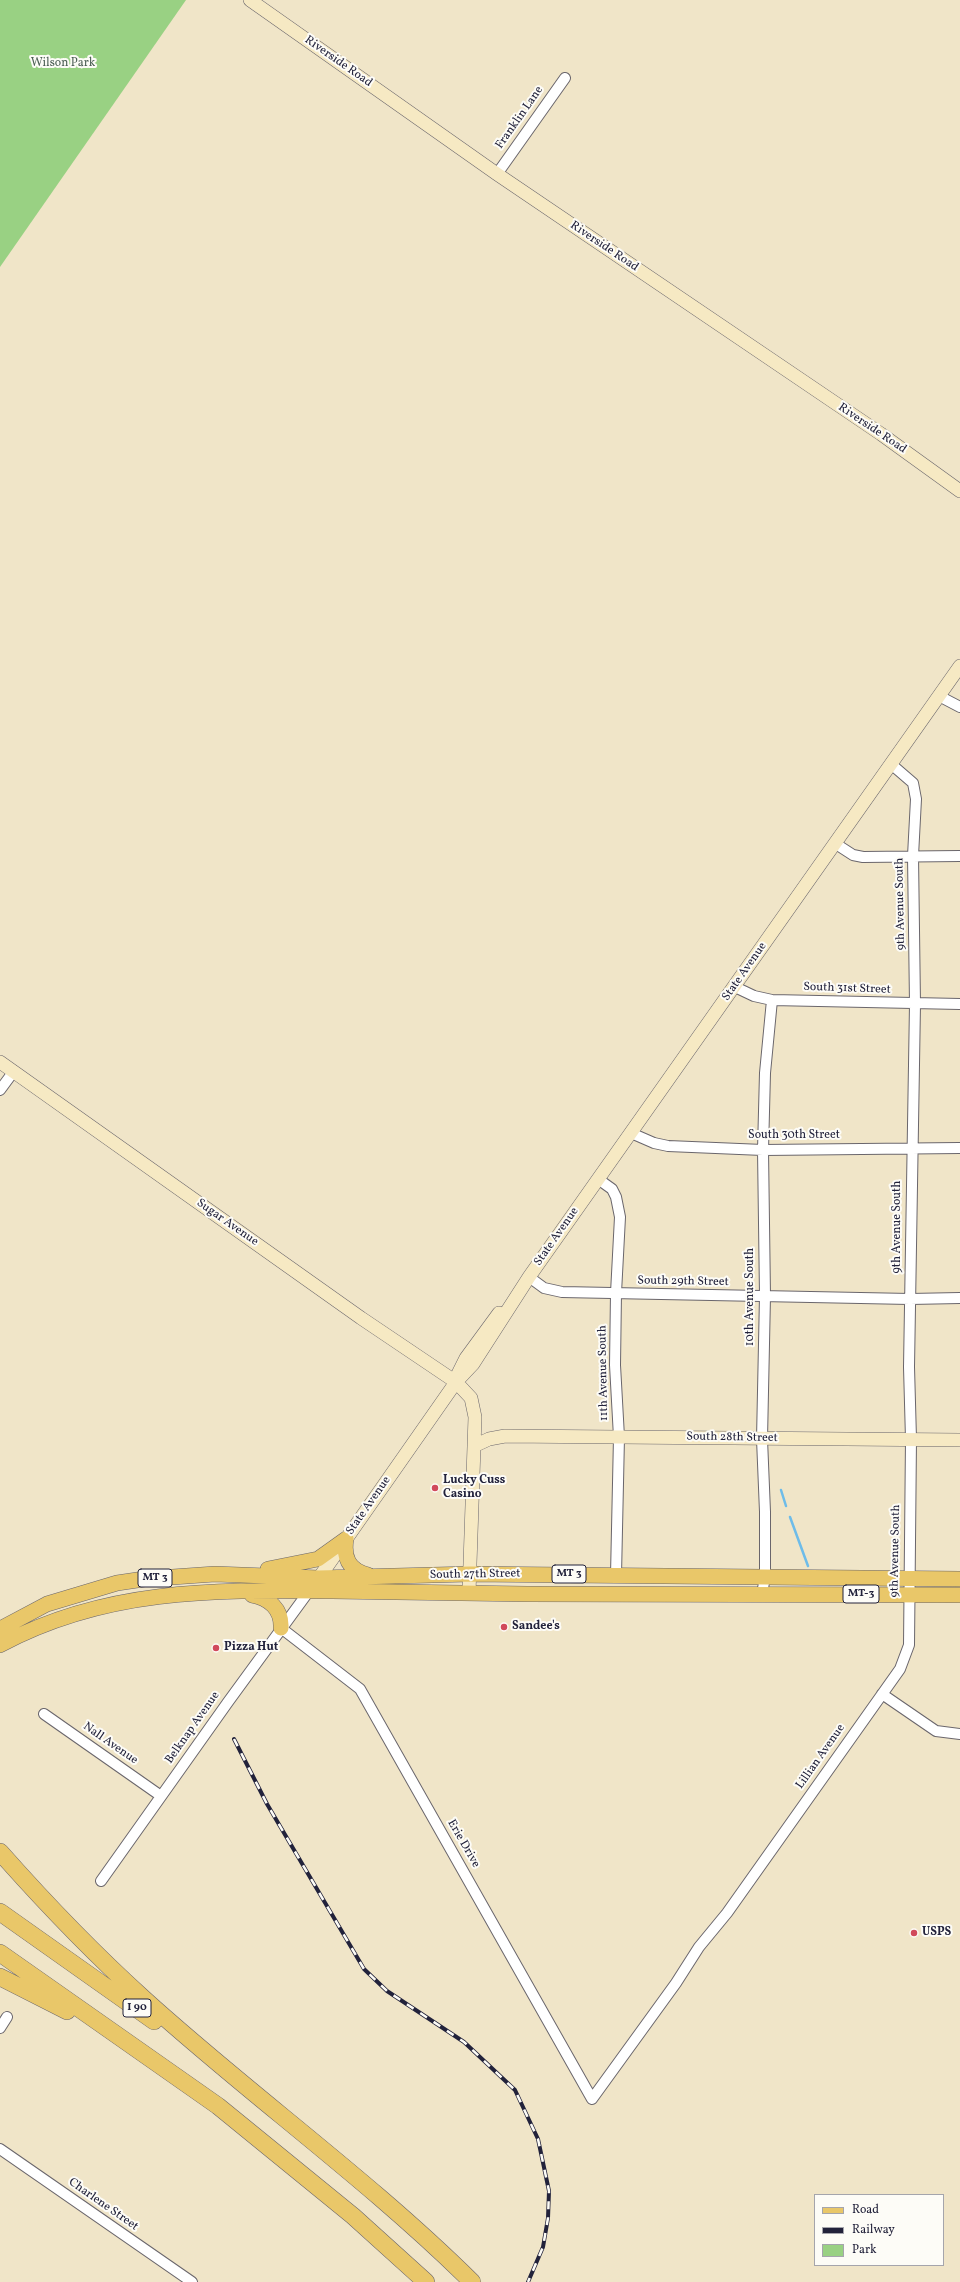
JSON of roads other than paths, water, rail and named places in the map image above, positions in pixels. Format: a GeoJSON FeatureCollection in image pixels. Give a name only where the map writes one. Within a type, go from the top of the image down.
{"type":"FeatureCollection","features":[{"type":"Feature","properties":{"kind":"highway"},"geometry":{"type":"LineString","coordinates":[[0,1852],[75,1934],[139,1994],[272,2107]]}},
{"type":"Feature","properties":{"kind":"highway","name":"I 90"},"geometry":{"type":"LineString","coordinates":[[0,1912],[272,2107],[429,2239],[472,2282]]}},
{"type":"Feature","properties":{"kind":"highway"},"geometry":{"type":"LineString","coordinates":[[0,1952],[218,2106],[353,2216],[426,2282]]}},
{"type":"Feature","properties":{"kind":"highway"},"geometry":{"type":"LineString","coordinates":[[0,1977],[80,2018],[218,2106]]}},
{"type":"Feature","properties":{"kind":"main road","name":"Riverside Road"},"geometry":{"type":"LineString","coordinates":[[250,0],[496,174],[881,434],[960,491]]}},
{"type":"Feature","properties":{"kind":"main road","name":"State Avenue"},"geometry":{"type":"LineString","coordinates":[[309,1591],[456,1382],[462,1365],[481,1336],[528,1277],[631,1133],[960,666]]}},
{"type":"Feature","properties":{"kind":"main road","name":"Sugar Avenue"},"geometry":{"type":"LineString","coordinates":[[0,1062],[361,1318],[456,1382],[471,1398],[475,1410],[475,1421],[469,1593]]}},
{"type":"Feature","properties":{"kind":"main road","name":"South 28th Street"},"geometry":{"type":"LineString","coordinates":[[475,1421],[488,1431],[505,1436]]}},
{"type":"Feature","properties":{"kind":"main road","name":"South 28th Street"},"geometry":{"type":"LineString","coordinates":[[474,1446],[489,1439],[505,1436],[960,1440]]}},
{"type":"Feature","properties":{"kind":"main road"},"geometry":{"type":"LineString","coordinates":[[235,1574],[315,1560],[330,1552],[346,1539]]}},
{"type":"Feature","properties":{"kind":"main road"},"geometry":{"type":"LineString","coordinates":[[346,1539],[344,1551],[350,1565],[357,1571],[373,1576]]}},
{"type":"Feature","properties":{"kind":"main road","name":"South 27th Street"},"geometry":{"type":"LineString","coordinates":[[0,1628],[47,1604],[117,1583],[144,1579],[216,1574],[319,1578],[470,1574],[960,1579]]}},
{"type":"Feature","properties":{"kind":"main road","name":"South 27th Street"},"geometry":{"type":"LineString","coordinates":[[0,1644],[30,1628],[93,1607],[135,1598],[176,1594],[309,1591],[960,1595]]}},
{"type":"Feature","properties":{"kind":"main road"},"geometry":{"type":"LineString","coordinates":[[241,1592],[262,1598],[272,1604],[279,1615],[282,1628]]}},
{"type":"Feature","properties":{"kind":"street","name":"Franklin Lane"},"geometry":{"type":"LineString","coordinates":[[496,174],[565,78]]}},
{"type":"Feature","properties":{"kind":"street"},"geometry":{"type":"LineString","coordinates":[[939,696],[960,707]]}},
{"type":"Feature","properties":{"kind":"street","name":"9th Avenue South"},"geometry":{"type":"LineString","coordinates":[[882,1694],[906,1657],[909,1646],[908,1595],[911,1149],[915,1004],[913,856],[916,799],[915,788],[906,776],[891,764]]}},
{"type":"Feature","properties":{"kind":"street"},"geometry":{"type":"LineString","coordinates":[[836,844],[853,855],[960,856]]}},
{"type":"Feature","properties":{"kind":"street","name":"South 31st Street"},"geometry":{"type":"LineString","coordinates":[[735,987],[754,996],[772,1000],[960,1004]]}},
{"type":"Feature","properties":{"kind":"street","name":"10th Avenue South"},"geometry":{"type":"LineString","coordinates":[[762,1594],[764,1577],[765,1512],[762,1439],[765,1296],[763,1150],[765,1073],[772,1000]]}},
{"type":"Feature","properties":{"kind":"street"},"geometry":{"type":"LineString","coordinates":[[0,1090],[14,1072]]}},
{"type":"Feature","properties":{"kind":"street","name":"South 30th Street"},"geometry":{"type":"LineString","coordinates":[[631,1133],[654,1143],[668,1146],[763,1150],[960,1148]]}},
{"type":"Feature","properties":{"kind":"street","name":"11th Avenue South"},"geometry":{"type":"LineString","coordinates":[[598,1179],[612,1189],[619,1205],[615,1365],[619,1437],[616,1575]]}},
{"type":"Feature","properties":{"kind":"street","name":"South 29th Street"},"geometry":{"type":"LineString","coordinates":[[528,1277],[544,1288],[562,1292],[910,1299],[960,1298]]}},
{"type":"Feature","properties":{"kind":"street","name":"Belknap Avenue"},"geometry":{"type":"LineString","coordinates":[[101,1881],[309,1591]]}},
{"type":"Feature","properties":{"kind":"street","name":"Erie Drive"},"geometry":{"type":"LineString","coordinates":[[282,1628],[360,1689],[592,2099]]}},
{"type":"Feature","properties":{"kind":"street"},"geometry":{"type":"LineString","coordinates":[[882,1694],[936,1731],[960,1734]]}},
{"type":"Feature","properties":{"kind":"street","name":"Lillian Avenue"},"geometry":{"type":"LineString","coordinates":[[592,2099],[676,1983],[699,1947],[726,1913],[882,1694]]}},
{"type":"Feature","properties":{"kind":"street","name":"Nall Avenue"},"geometry":{"type":"LineString","coordinates":[[44,1714],[161,1796]]}},
{"type":"Feature","properties":{"kind":"street"},"geometry":{"type":"LineString","coordinates":[[0,2028],[8,2017]]}},
{"type":"Feature","properties":{"kind":"street","name":"Charlene Street"},"geometry":{"type":"LineString","coordinates":[[0,2149],[192,2282]]}},
{"type":"Feature","properties":{"kind":"waterway"},"geometry":{"type":"LineString","coordinates":[[781,1490],[786,1506]]}},
{"type":"Feature","properties":{"kind":"waterway"},"geometry":{"type":"LineString","coordinates":[[790,1517],[808,1566]]}},
{"type":"Feature","properties":{"kind":"railway"},"geometry":{"type":"LineString","coordinates":[[234,1739],[267,1804],[364,1969],[387,1991],[464,2042],[515,2090],[538,2139],[549,2191],[548,2218],[543,2247],[528,2282]]}},
{"type":"Feature","properties":{"kind":"place","name":"Lucky Cuss Casino"},"geometry":{"type":"Point","coordinates":[435,1488]}},
{"type":"Feature","properties":{"kind":"place","name":"Sandee's"},"geometry":{"type":"Point","coordinates":[504,1627]}},
{"type":"Feature","properties":{"kind":"place","name":"Pizza Hut"},"geometry":{"type":"Point","coordinates":[216,1648]}},
{"type":"Feature","properties":{"kind":"place","name":"USPS"},"geometry":{"type":"Point","coordinates":[914,1933]}},
{"type":"Feature","properties":{"kind":"park label","name":"Wilson Park"},"geometry":{"type":"Point","coordinates":[63,64]}}]}
